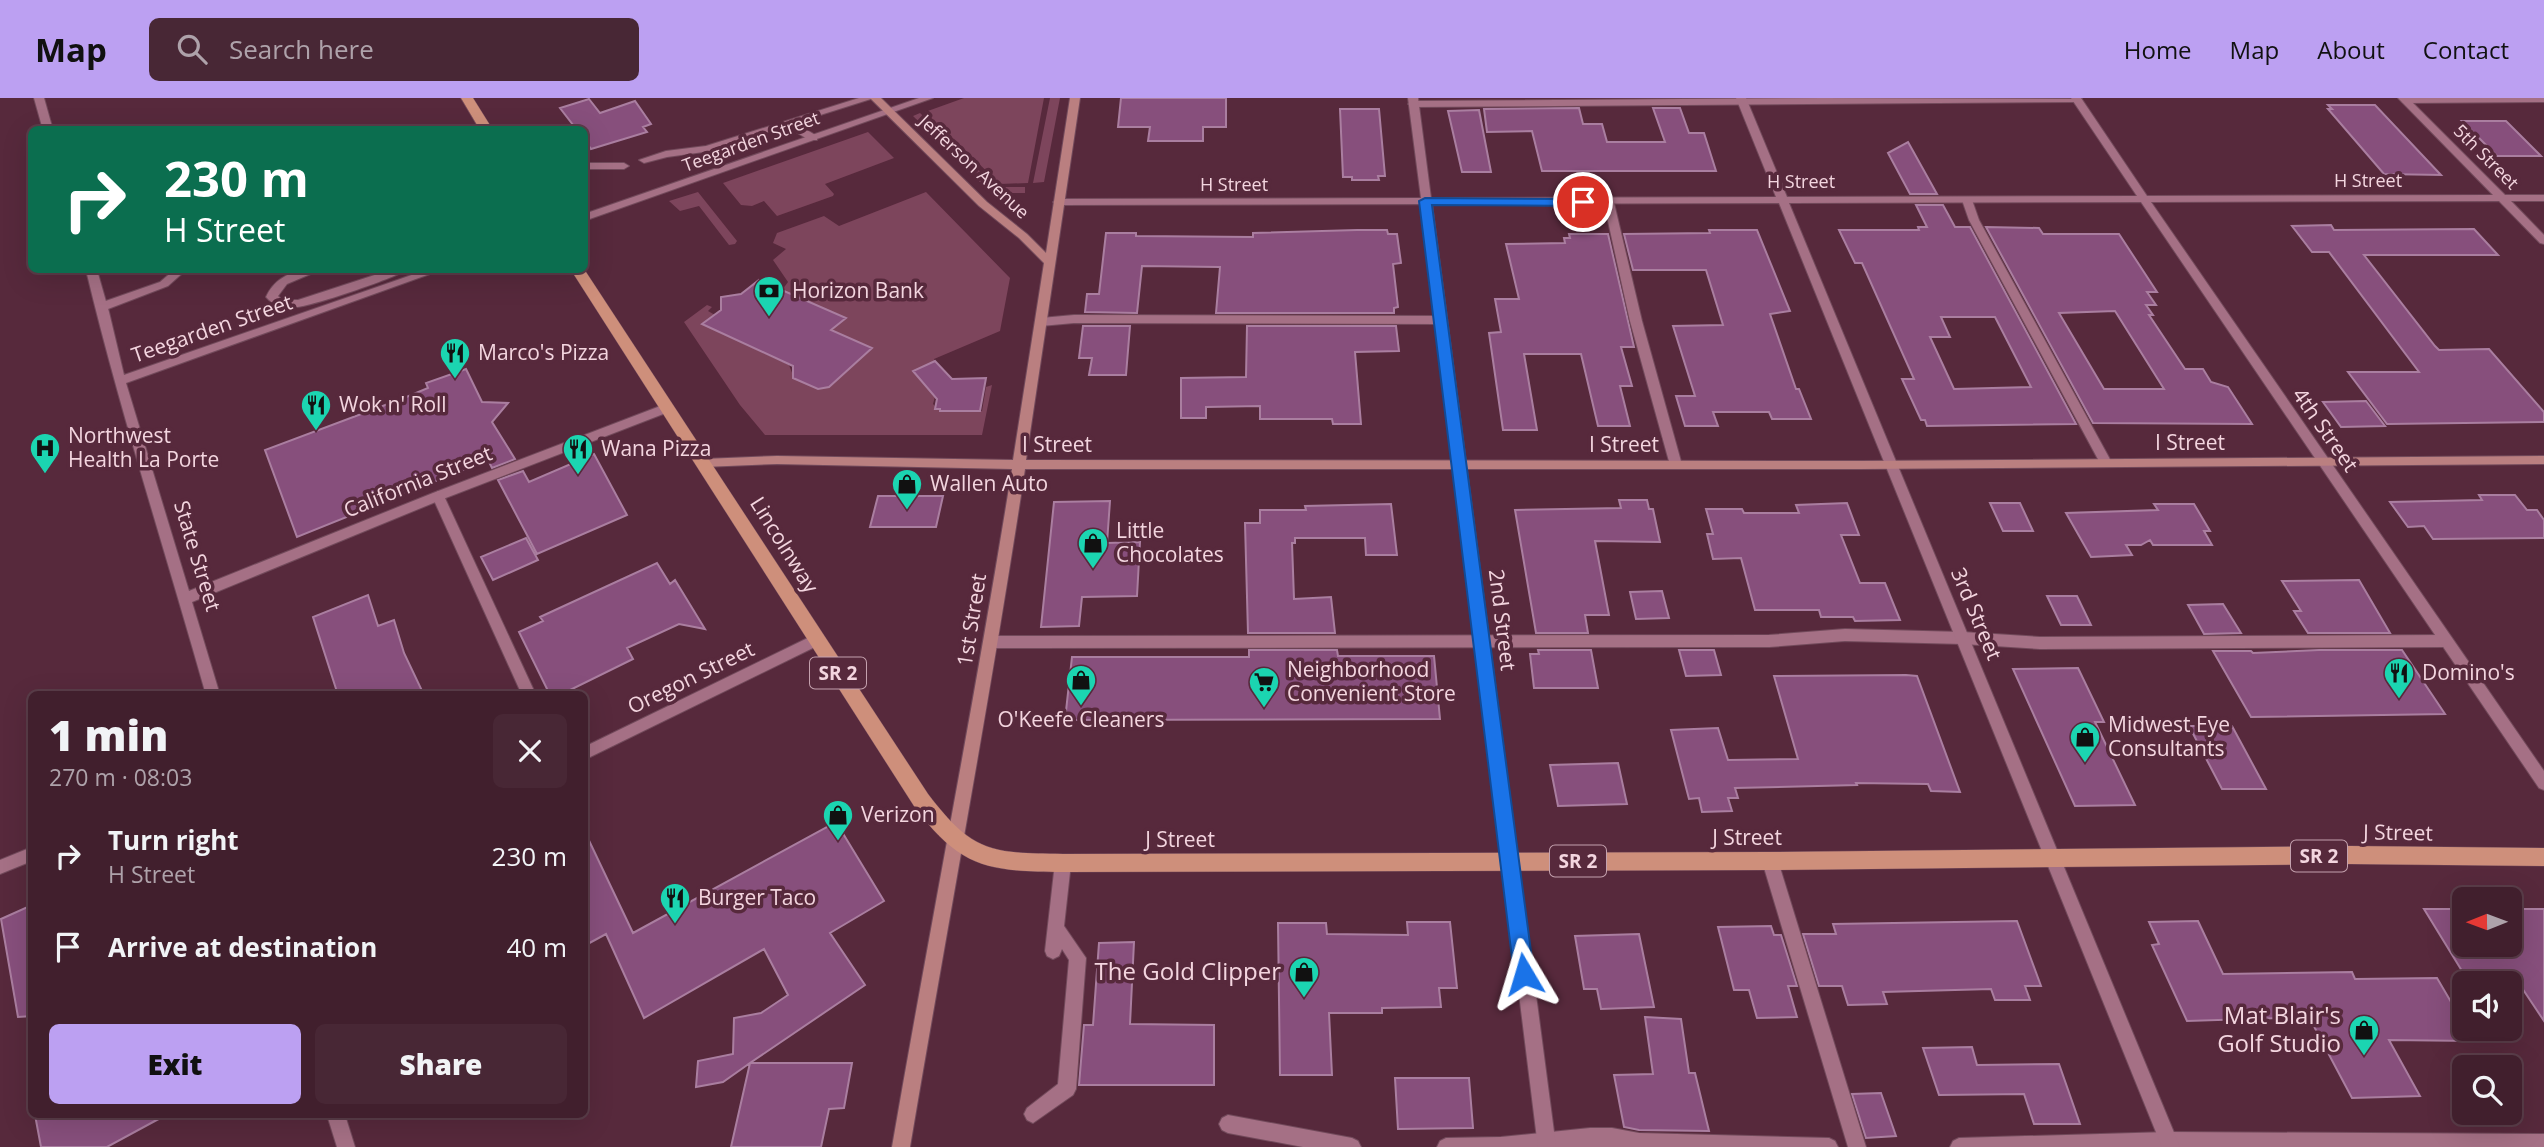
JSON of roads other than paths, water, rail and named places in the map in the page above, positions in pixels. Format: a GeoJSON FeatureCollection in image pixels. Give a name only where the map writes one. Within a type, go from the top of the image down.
{"type":"FeatureCollection","features":[{"type":"Feature","properties":{"kind":"main road"},"geometry":{"type":"LineString","coordinates":[[467,98],[484,126]]}},
{"type":"Feature","properties":{"kind":"main road","name":"Lincolnway"},"geometry":{"type":"LineString","coordinates":[[580,273],[921,800],[955,842]]}},
{"type":"Feature","properties":{"kind":"main road","name":"J Street"},"geometry":{"type":"LineString","coordinates":[[955,842],[970,852],[1003,862],[1063,863],[1770,862],[2350,855],[2544,857]]}},
{"type":"Feature","properties":{"kind":"street"},"geometry":{"type":"LineString","coordinates":[[39,98],[47,126]]}},
{"type":"Feature","properties":{"kind":"street"},"geometry":{"type":"LineString","coordinates":[[644,160],[666,154],[707,149],[787,122],[872,98]]}},
{"type":"Feature","properties":{"kind":"street","name":"Jefferson Avenue"},"geometry":{"type":"LineString","coordinates":[[872,98],[983,204],[1050,262]]}},
{"type":"Feature","properties":{"kind":"street","name":"Teegarden Street"},"geometry":{"type":"LineString","coordinates":[[588,217],[928,98]]}},
{"type":"Feature","properties":{"kind":"street","name":"1st Street"},"geometry":{"type":"LineString","coordinates":[[901,1147],[992,642],[1075,98]]}},
{"type":"Feature","properties":{"kind":"street"},"geometry":{"type":"LineString","coordinates":[[1413,101],[2077,99]]}},
{"type":"Feature","properties":{"kind":"street","name":"4th Street"},"geometry":{"type":"LineString","coordinates":[[2077,99],[2544,783]]}},
{"type":"Feature","properties":{"kind":"street"},"geometry":{"type":"LineString","coordinates":[[2404,99],[2544,99]]}},
{"type":"Feature","properties":{"kind":"street","name":"5th Street"},"geometry":{"type":"LineString","coordinates":[[2404,99],[2544,241]]}},
{"type":"Feature","properties":{"kind":"street","name":"3rd Street"},"geometry":{"type":"LineString","coordinates":[[1742,100],[2170,1144]]}},
{"type":"Feature","properties":{"kind":"street","name":"2nd Street"},"geometry":{"type":"LineString","coordinates":[[1413,101],[1547,1144]]}},
{"type":"Feature","properties":{"kind":"street"},"geometry":{"type":"LineString","coordinates":[[787,122],[813,138]]}},
{"type":"Feature","properties":{"kind":"street"},"geometry":{"type":"LineString","coordinates":[[588,166],[624,166]]}},
{"type":"Feature","properties":{"kind":"street","name":"H Street"},"geometry":{"type":"LineString","coordinates":[[1058,202],[1609,203],[2544,198]]}},
{"type":"Feature","properties":{"kind":"street"},"geometry":{"type":"LineString","coordinates":[[1967,200],[1974,220],[2106,463]]}},
{"type":"Feature","properties":{"kind":"street"},"geometry":{"type":"LineString","coordinates":[[1609,203],[1636,321],[1676,465]]}},
{"type":"Feature","properties":{"kind":"street","name":"State Street"},"geometry":{"type":"LineString","coordinates":[[93,273],[104,306],[119,381],[187,598],[212,691]]}},
{"type":"Feature","properties":{"kind":"street"},"geometry":{"type":"LineString","coordinates":[[104,306],[164,284],[177,273]]}},
{"type":"Feature","properties":{"kind":"street"},"geometry":{"type":"LineString","coordinates":[[305,273],[283,280],[275,288],[272,297],[279,303],[299,304],[391,273]]}},
{"type":"Feature","properties":{"kind":"street","name":"Teegarden Street"},"geometry":{"type":"LineString","coordinates":[[119,381],[426,273]]}},
{"type":"Feature","properties":{"kind":"street"},"geometry":{"type":"LineString","coordinates":[[1041,322],[1441,320]]}},
{"type":"Feature","properties":{"kind":"street","name":"California Street"},"geometry":{"type":"LineString","coordinates":[[187,598],[438,496],[667,408]]}},
{"type":"Feature","properties":{"kind":"street","name":"I Street"},"geometry":{"type":"LineString","coordinates":[[703,463],[776,460],[1019,464],[1676,465],[2544,460]]}},
{"type":"Feature","properties":{"kind":"street"},"geometry":{"type":"LineString","coordinates":[[438,496],[527,691]]}},
{"type":"Feature","properties":{"kind":"street"},"geometry":{"type":"LineString","coordinates":[[992,642],[1769,640],[1845,635],[2040,643],[2445,641]]}},
{"type":"Feature","properties":{"kind":"street","name":"Oregon Street"},"geometry":{"type":"LineString","coordinates":[[588,752],[816,639]]}},
{"type":"Feature","properties":{"kind":"street"},"geometry":{"type":"LineString","coordinates":[[0,867],[28,856]]}},
{"type":"Feature","properties":{"kind":"street"},"geometry":{"type":"LineString","coordinates":[[1770,862],[1857,1147]]}},
{"type":"Feature","properties":{"kind":"street"},"geometry":{"type":"LineString","coordinates":[[1053,951],[1063,863]]}},
{"type":"Feature","properties":{"kind":"street"},"geometry":{"type":"LineString","coordinates":[[1033,1114],[1067,1089],[1079,958],[1056,928]]}},
{"type":"Feature","properties":{"kind":"street"},"geometry":{"type":"LineString","coordinates":[[337,1118],[346,1147]]}},
{"type":"Feature","properties":{"kind":"street"},"geometry":{"type":"LineString","coordinates":[[1228,1124],[1352,1147]]}},
{"type":"Feature","properties":{"kind":"street"},"geometry":{"type":"LineString","coordinates":[[1446,1147],[1547,1144],[1612,1137],[1639,1142],[1829,1147]]}},
{"type":"Feature","properties":{"kind":"street"},"geometry":{"type":"LineString","coordinates":[[1959,1147],[2544,1143]]}},
{"type":"Feature","properties":{"kind":"place","name":"Horizon Bank"},"geometry":{"type":"Point","coordinates":[769,318]}},
{"type":"Feature","properties":{"kind":"place","name":"Marco's Pizza"},"geometry":{"type":"Point","coordinates":[455,380]}},
{"type":"Feature","properties":{"kind":"place","name":"Wok n' Roll"},"geometry":{"type":"Point","coordinates":[316,432]}},
{"type":"Feature","properties":{"kind":"place","name":"Northwest Health La Porte"},"geometry":{"type":"Point","coordinates":[45,475]}},
{"type":"Feature","properties":{"kind":"place","name":"Wana Pizza"},"geometry":{"type":"Point","coordinates":[578,476]}},
{"type":"Feature","properties":{"kind":"place","name":"Wallen Auto"},"geometry":{"type":"Point","coordinates":[907,511]}},
{"type":"Feature","properties":{"kind":"place","name":"Little Chocolates"},"geometry":{"type":"Point","coordinates":[1093,570]}},
{"type":"Feature","properties":{"kind":"place","name":"Domino's"},"geometry":{"type":"Point","coordinates":[2399,700]}},
{"type":"Feature","properties":{"kind":"place","name":"O'Keefe Cleaners"},"geometry":{"type":"Point","coordinates":[1081,707]}},
{"type":"Feature","properties":{"kind":"place","name":"Neighborhood Convenient Store"},"geometry":{"type":"Point","coordinates":[1264,709]}},
{"type":"Feature","properties":{"kind":"place","name":"Midwest Eye Consultants"},"geometry":{"type":"Point","coordinates":[2085,764]}},
{"type":"Feature","properties":{"kind":"place","name":"Verizon"},"geometry":{"type":"Point","coordinates":[838,842]}},
{"type":"Feature","properties":{"kind":"place","name":"Burger Taco"},"geometry":{"type":"Point","coordinates":[675,925]}},
{"type":"Feature","properties":{"kind":"place","name":"The Gold Clipper"},"geometry":{"type":"Point","coordinates":[1304,999]}},
{"type":"Feature","properties":{"kind":"place","name":"Mat Blair's Golf Studio"},"geometry":{"type":"Point","coordinates":[2364,1057]}}]}
